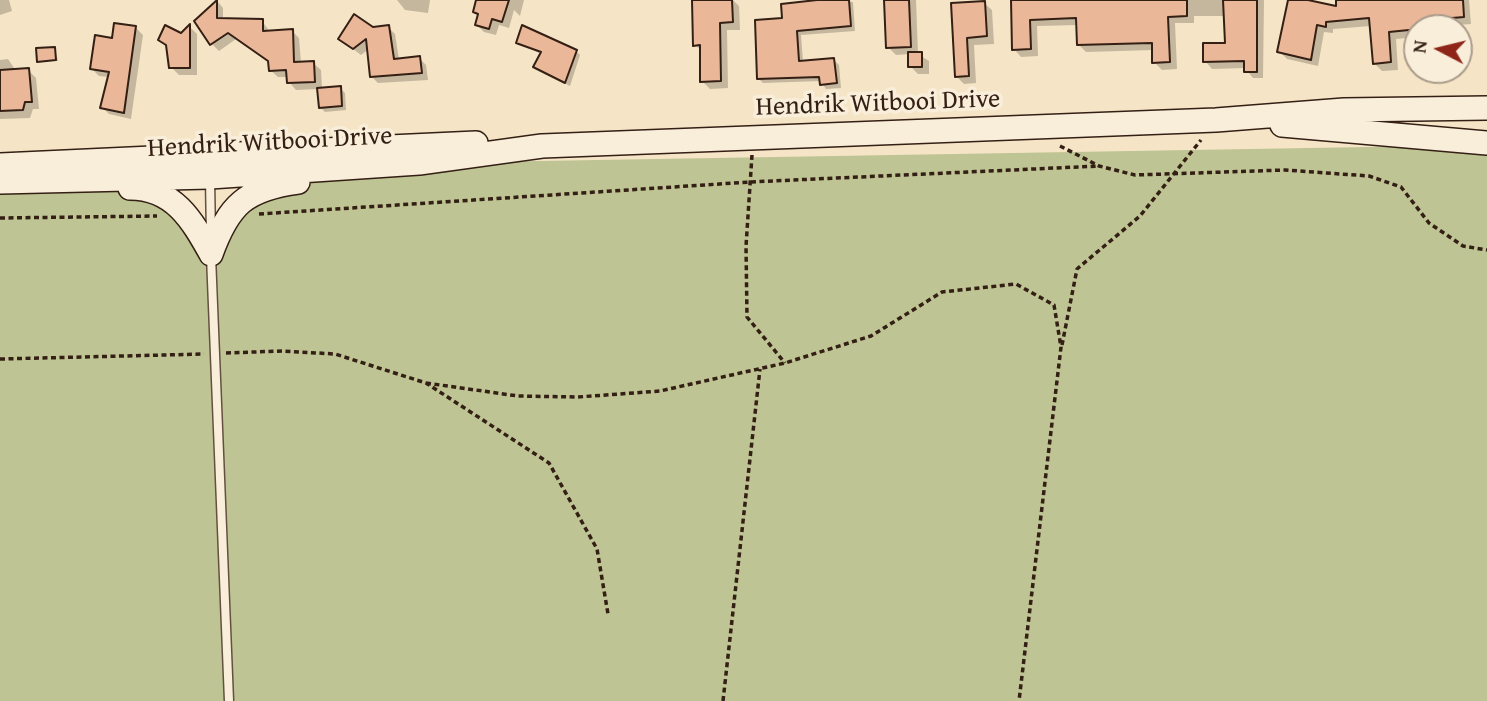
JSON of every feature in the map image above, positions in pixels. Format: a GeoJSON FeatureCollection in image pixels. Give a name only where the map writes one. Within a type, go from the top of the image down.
{"type":"FeatureCollection","features":[{"type":"Feature","properties":{"kind":"main road","name":"Hendrik Witbooi Drive"},"geometry":{"type":"LineString","coordinates":[[209,166],[429,144],[542,146],[1216,120],[1344,110],[1487,108]]}},
{"type":"Feature","properties":{"kind":"main road","name":"Hendrik Witbooi Drive"},"geometry":{"type":"LineString","coordinates":[[1216,120],[1487,143]]}},
{"type":"Feature","properties":{"kind":"main road","name":"Hendrik Witbooi Drive"},"geometry":{"type":"LineString","coordinates":[[3,176],[209,166],[419,163],[542,146]]}},
{"type":"Feature","properties":{"kind":"main road"},"geometry":{"type":"LineString","coordinates":[[211,254],[230,215],[244,198],[281,184],[419,163]]}},
{"type":"Feature","properties":{"kind":"main road"},"geometry":{"type":"LineString","coordinates":[[3,176],[29,187],[143,188],[172,200],[189,215],[211,254]]}},
{"type":"Feature","properties":{"kind":"lane"},"geometry":{"type":"LineString","coordinates":[[209,166],[229,701]]}},
{"type":"Feature","properties":{"kind":"path"},"geometry":{"type":"LineString","coordinates":[[1019,701],[1061,347],[1077,269],[1140,216],[1216,120]]}},
{"type":"Feature","properties":{"kind":"path"},"geometry":{"type":"LineString","coordinates":[[753,138],[747,317],[785,363]]}},
{"type":"Feature","properties":{"kind":"path"},"geometry":{"type":"LineString","coordinates":[[1048,143],[1062,146],[1099,166]]}},
{"type":"Feature","properties":{"kind":"path"},"geometry":{"type":"LineString","coordinates":[[230,215],[750,182],[1099,166],[1135,174],[1284,170],[1369,176],[1401,187],[1429,223],[1463,246],[1487,250]]}},
{"type":"Feature","properties":{"kind":"path"},"geometry":{"type":"LineString","coordinates":[[0,218],[189,215]]}},
{"type":"Feature","properties":{"kind":"path"},"geometry":{"type":"LineString","coordinates":[[0,359],[282,351],[335,354],[426,383],[518,396],[578,397],[660,391],[785,363],[871,336],[942,292],[1016,285],[1054,305],[1061,347]]}},
{"type":"Feature","properties":{"kind":"path"},"geometry":{"type":"LineString","coordinates":[[723,701],[760,369]]}},
{"type":"Feature","properties":{"kind":"path"},"geometry":{"type":"LineString","coordinates":[[426,383],[549,463],[597,549],[608,614]]}},
{"type":"Feature","properties":{"kind":"green space"},"geometry":{"type":"Polygon","coordinates":[[[1487,145],[1487,701],[0,701],[0,182],[143,188],[218,234],[280,184],[419,163],[1487,145]]]}},
{"type":"Feature","properties":{"kind":"building"},"geometry":{"type":"Polygon","coordinates":[[[217,0],[217,18],[263,19],[263,31],[293,29],[294,62],[314,61],[315,82],[287,83],[286,70],[269,71],[268,61],[228,33],[210,45],[194,21],[217,0]]]}},
{"type":"Feature","properties":{"kind":"building"},"geometry":{"type":"Polygon","coordinates":[[[476,0],[509,0],[502,22],[492,19],[489,29],[475,25],[478,14],[473,12],[476,0]]]}},
{"type":"Feature","properties":{"kind":"building"},"geometry":{"type":"Polygon","coordinates":[[[692,0],[732,0],[733,22],[720,23],[721,81],[700,82],[700,45],[693,46],[692,0]]]}},
{"type":"Feature","properties":{"kind":"building"},"geometry":{"type":"Polygon","coordinates":[[[849,0],[851,26],[797,31],[799,61],[834,58],[837,83],[820,85],[819,77],[757,79],[755,20],[782,18],[781,4],[849,0]]]}},
{"type":"Feature","properties":{"kind":"building"},"geometry":{"type":"Polygon","coordinates":[[[884,0],[909,0],[911,47],[886,48],[884,0]]]}},
{"type":"Feature","properties":{"kind":"building"},"geometry":{"type":"Polygon","coordinates":[[[1011,0],[1187,0],[1187,16],[1168,17],[1170,62],[1152,63],[1152,43],[1077,45],[1076,18],[1030,20],[1031,49],[1012,50],[1011,0]]]}},
{"type":"Feature","properties":{"kind":"building"},"geometry":{"type":"Polygon","coordinates":[[[1223,0],[1257,0],[1257,72],[1244,72],[1244,61],[1203,62],[1203,43],[1225,43],[1223,0]]]}},
{"type":"Feature","properties":{"kind":"building"},"geometry":{"type":"Polygon","coordinates":[[[1288,0],[1308,0],[1336,6],[1336,0],[1463,0],[1464,14],[1403,14],[1403,31],[1389,32],[1391,62],[1373,64],[1369,18],[1326,22],[1326,27],[1317,25],[1311,60],[1277,52],[1288,0]]]}},
{"type":"Feature","properties":{"kind":"building"},"geometry":{"type":"Polygon","coordinates":[[[985,1],[987,36],[967,38],[969,76],[955,77],[951,3],[985,1]]]}},
{"type":"Feature","properties":{"kind":"building"},"geometry":{"type":"Polygon","coordinates":[[[354,14],[373,27],[389,25],[394,59],[420,56],[422,73],[370,77],[366,39],[353,49],[338,39],[354,14]]]}},
{"type":"Feature","properties":{"kind":"building"},"geometry":{"type":"Polygon","coordinates":[[[114,23],[136,26],[124,113],[100,108],[109,72],[90,69],[95,35],[112,38],[114,23]]]}},
{"type":"Feature","properties":{"kind":"building"},"geometry":{"type":"Polygon","coordinates":[[[190,24],[190,68],[169,68],[166,45],[158,40],[165,25],[181,33],[190,24]]]}},
{"type":"Feature","properties":{"kind":"building"},"geometry":{"type":"Polygon","coordinates":[[[522,25],[577,50],[565,83],[533,67],[541,52],[516,43],[522,25]]]}},
{"type":"Feature","properties":{"kind":"building"},"geometry":{"type":"Polygon","coordinates":[[[55,47],[56,60],[37,62],[36,48],[55,47]]]}},
{"type":"Feature","properties":{"kind":"building"},"geometry":{"type":"Polygon","coordinates":[[[908,52],[922,52],[922,67],[908,67],[908,52]]]}},
{"type":"Feature","properties":{"kind":"building"},"geometry":{"type":"Polygon","coordinates":[[[29,68],[32,102],[25,102],[23,110],[0,111],[0,70],[29,68]]]}},
{"type":"Feature","properties":{"kind":"building"},"geometry":{"type":"Polygon","coordinates":[[[341,86],[342,106],[319,108],[317,88],[341,86]]]}}]}
